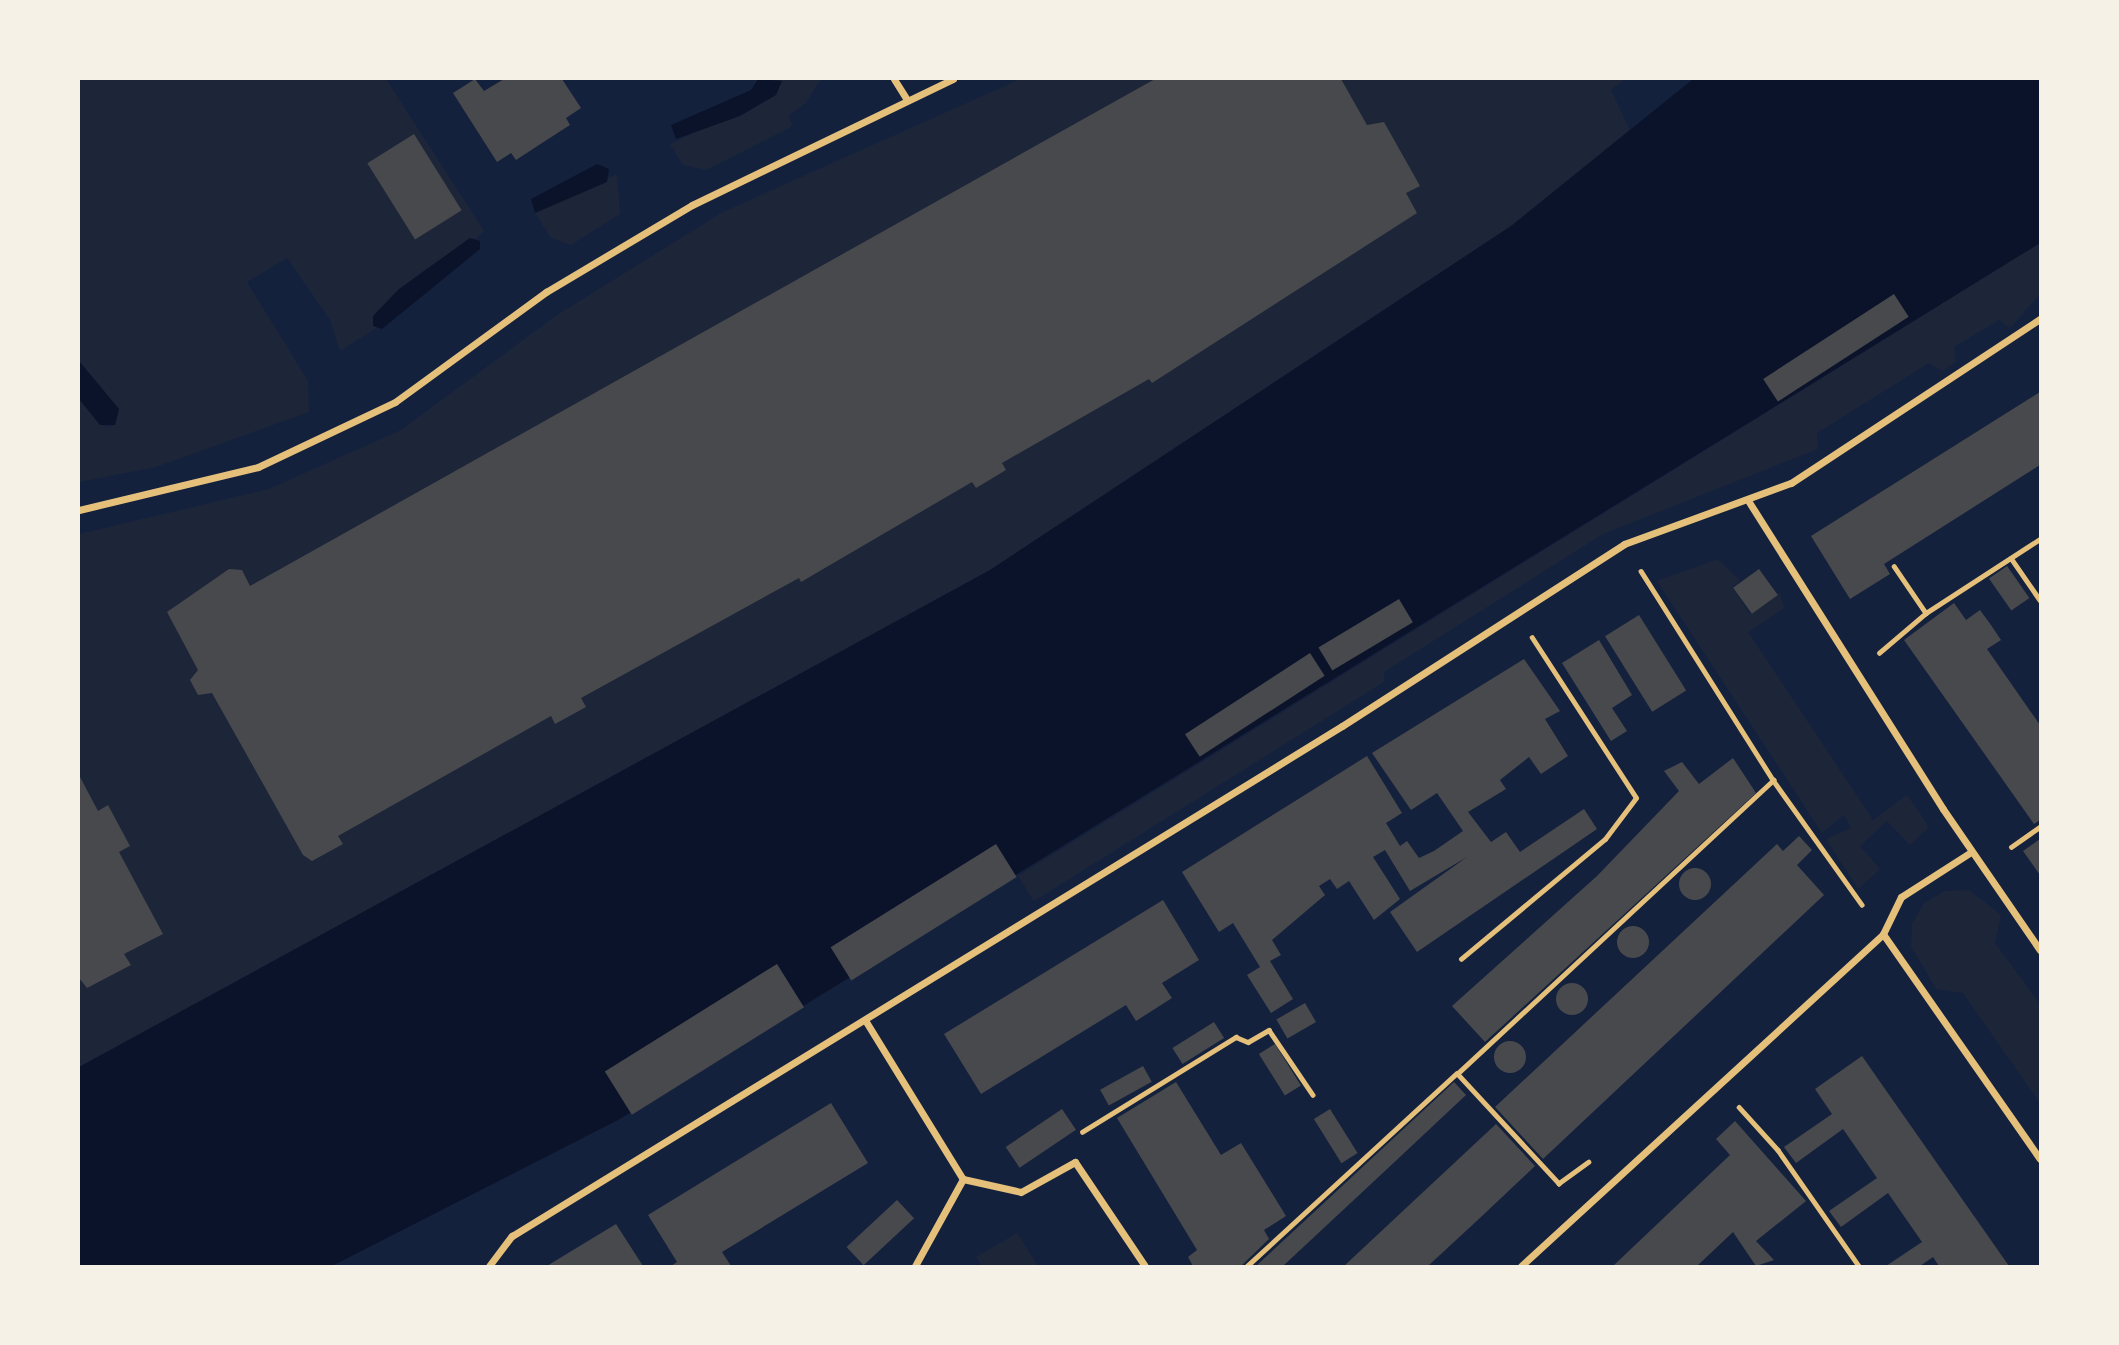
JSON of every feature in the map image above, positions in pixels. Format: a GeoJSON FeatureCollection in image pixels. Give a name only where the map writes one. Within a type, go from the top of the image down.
{"type":"FeatureCollection","features":[{"type":"Feature","properties":{"kind":"street"},"geometry":{"type":"LineString","coordinates":[[894,79],[908,100]]}},
{"type":"Feature","properties":{"kind":"street"},"geometry":{"type":"LineString","coordinates":[[79,510],[258,467],[395,402],[546,292],[692,205],[953,79]]}},
{"type":"Feature","properties":{"kind":"street"},"geometry":{"type":"LineString","coordinates":[[489,1266],[512,1236],[865,1020],[1624,544],[1749,502],[1791,483],[2040,319]]}},
{"type":"Feature","properties":{"kind":"street"},"geometry":{"type":"LineString","coordinates":[[1749,502],[1971,852],[2040,950]]}},
{"type":"Feature","properties":{"kind":"street"},"geometry":{"type":"LineString","coordinates":[[1521,1266],[1717,1083],[1883,934],[1901,897],[1971,852]]}},
{"type":"Feature","properties":{"kind":"street"},"geometry":{"type":"LineString","coordinates":[[1883,934],[2040,1159]]}},
{"type":"Feature","properties":{"kind":"street"},"geometry":{"type":"LineString","coordinates":[[865,1020],[964,1179],[1021,1192],[1075,1162],[1145,1266]]}},
{"type":"Feature","properties":{"kind":"street"},"geometry":{"type":"LineString","coordinates":[[915,1266],[964,1179]]}},
{"type":"Feature","properties":{"kind":"path"},"geometry":{"type":"LineString","coordinates":[[1879,653],[1926,613],[2040,539]]}},
{"type":"Feature","properties":{"kind":"path"},"geometry":{"type":"LineString","coordinates":[[1624,544],[1773,780],[1883,934]]}},
{"type":"Feature","properties":{"kind":"path"},"geometry":{"type":"LineString","coordinates":[[2011,558],[2040,600]]}},
{"type":"Feature","properties":{"kind":"path"},"geometry":{"type":"LineString","coordinates":[[1894,566],[1926,613]]}},
{"type":"Feature","properties":{"kind":"path"},"geometry":{"type":"LineString","coordinates":[[1461,959],[1605,839],[1636,797],[1516,614]]}},
{"type":"Feature","properties":{"kind":"path"},"geometry":{"type":"LineString","coordinates":[[1247,1266],[1773,780]]}},
{"type":"Feature","properties":{"kind":"path"},"geometry":{"type":"LineString","coordinates":[[2011,847],[2040,827]]}},
{"type":"Feature","properties":{"kind":"path"},"geometry":{"type":"LineString","coordinates":[[1075,1162],[1082,1132],[1236,1037],[1248,1042],[1269,1030],[1312,1095]]}},
{"type":"Feature","properties":{"kind":"path"},"geometry":{"type":"LineString","coordinates":[[1457,1074],[1559,1184],[1586,1159],[1608,1184]]}},
{"type":"Feature","properties":{"kind":"path"},"geometry":{"type":"LineString","coordinates":[[1717,1083],[1777,1150],[1857,1265]]}},
{"type":"Feature","properties":{"kind":"shaded area"},"geometry":{"type":"Polygon","coordinates":[[[79,79],[386,79],[484,231],[376,328],[340,351],[330,320],[287,258],[247,282],[308,381],[309,412],[156,467],[79,482],[79,399],[105,427],[115,425],[119,409],[79,361],[79,79]]]}},
{"type":"Feature","properties":{"kind":"shaded area"},"geometry":{"type":"Polygon","coordinates":[[[758,79],[782,81],[776,95],[740,116],[676,139],[671,125],[751,90],[758,79]]]}},
{"type":"Feature","properties":{"kind":"shaded area"},"geometry":{"type":"Polygon","coordinates":[[[782,79],[821,79],[805,104],[788,116],[793,126],[706,170],[683,165],[670,144],[776,95],[782,79]]]}},
{"type":"Feature","properties":{"kind":"shaded area"},"geometry":{"type":"Polygon","coordinates":[[[1020,79],[1625,79],[1611,90],[1630,130],[1511,226],[990,570],[79,1067],[79,534],[269,489],[401,430],[557,315],[723,212],[1020,79]]]}},
{"type":"Feature","properties":{"kind":"shaded area"},"geometry":{"type":"Polygon","coordinates":[[[1693,79],[2040,79],[2040,243],[620,1119],[332,1266],[79,1266],[79,1067],[990,570],[1511,226],[1693,79]]]}},
{"type":"Feature","properties":{"kind":"shaded area"},"geometry":{"type":"Polygon","coordinates":[[[597,164],[609,169],[607,182],[535,213],[531,199],[597,164]]]}},
{"type":"Feature","properties":{"kind":"shaded area"},"geometry":{"type":"Polygon","coordinates":[[[617,174],[620,214],[571,245],[551,238],[535,213],[617,174]]]}},
{"type":"Feature","properties":{"kind":"shaded area"},"geometry":{"type":"Polygon","coordinates":[[[470,238],[480,241],[480,249],[382,329],[373,326],[373,316],[399,289],[470,238]]]}},
{"type":"Feature","properties":{"kind":"shaded area"},"geometry":{"type":"Polygon","coordinates":[[[2040,243],[2040,294],[2010,328],[1999,320],[1954,347],[1956,362],[1942,371],[1929,363],[1817,433],[1818,449],[1603,534],[1384,672],[1384,682],[1034,901],[1018,876],[2040,243]]]}},
{"type":"Feature","properties":{"kind":"shaded area"},"geometry":{"type":"Polygon","coordinates":[[[79,361],[119,409],[115,425],[100,425],[79,399],[79,361]]]}},
{"type":"Feature","properties":{"kind":"shaded area"},"geometry":{"type":"Polygon","coordinates":[[[1718,559],[1740,581],[1732,587],[1750,614],[1780,593],[1784,608],[1748,632],[1873,820],[1907,795],[1926,822],[1928,828],[1910,845],[1887,821],[1860,846],[1880,869],[1858,889],[1826,839],[1851,828],[1844,815],[1822,833],[1657,581],[1718,559]]]}},
{"type":"Feature","properties":{"kind":"shaded area"},"geometry":{"type":"Polygon","coordinates":[[[1969,890],[2001,915],[1995,943],[2040,1004],[2040,1103],[1963,993],[1936,989],[1911,946],[1912,924],[1924,903],[1945,891],[1969,890]]]}},
{"type":"Feature","properties":{"kind":"shaded area"},"geometry":{"type":"Polygon","coordinates":[[[1017,1233],[1038,1266],[982,1266],[976,1257],[1017,1233]]]}},
{"type":"Feature","properties":{"kind":"building"},"geometry":{"type":"Polygon","coordinates":[[[475,79],[484,91],[504,79],[562,79],[581,108],[566,118],[570,125],[516,160],[511,153],[497,162],[453,93],[475,79]]]}},
{"type":"Feature","properties":{"kind":"building"},"geometry":{"type":"Polygon","coordinates":[[[1155,79],[1341,79],[1367,125],[1384,122],[1420,186],[1406,193],[1417,213],[1152,383],[1149,379],[1002,463],[1006,470],[976,488],[972,482],[801,582],[799,578],[581,698],[586,707],[555,724],[551,716],[338,836],[343,844],[312,861],[303,855],[212,693],[198,695],[190,680],[198,670],[167,612],[229,569],[242,570],[250,586],[1155,79]]]}},
{"type":"Feature","properties":{"kind":"building"},"geometry":{"type":"Polygon","coordinates":[[[414,134],[462,210],[415,239],[367,163],[414,134]]]}},
{"type":"Feature","properties":{"kind":"building"},"geometry":{"type":"Polygon","coordinates":[[[1894,294],[1909,317],[1778,402],[1763,379],[1894,294]]]}},
{"type":"Feature","properties":{"kind":"building"},"geometry":{"type":"Polygon","coordinates":[[[2040,392],[2040,465],[1884,564],[1890,574],[1850,599],[1811,536],[2040,392]]]}},
{"type":"Feature","properties":{"kind":"building"},"geometry":{"type":"Polygon","coordinates":[[[2007,566],[2029,598],[2011,611],[1989,579],[2007,566]]]}},
{"type":"Feature","properties":{"kind":"building"},"geometry":{"type":"Polygon","coordinates":[[[1759,569],[1778,595],[1752,614],[1733,588],[1759,569]]]}},
{"type":"Feature","properties":{"kind":"building"},"geometry":{"type":"Polygon","coordinates":[[[1399,599],[1413,622],[1332,671],[1318,647],[1399,599]]]}},
{"type":"Feature","properties":{"kind":"building"},"geometry":{"type":"Polygon","coordinates":[[[1954,603],[1966,620],[1980,610],[1991,625],[2001,640],[1987,649],[2040,725],[2040,820],[2034,824],[1904,640],[1954,603]]]}},
{"type":"Feature","properties":{"kind":"building"},"geometry":{"type":"Polygon","coordinates":[[[1639,615],[1686,690],[1652,712],[1605,636],[1639,615]]]}},
{"type":"Feature","properties":{"kind":"building"},"geometry":{"type":"Polygon","coordinates":[[[1599,640],[1632,695],[1612,708],[1627,731],[1611,741],[1562,663],[1599,640]]]}},
{"type":"Feature","properties":{"kind":"building"},"geometry":{"type":"Polygon","coordinates":[[[1310,653],[1325,676],[1200,757],[1185,734],[1310,653]]]}},
{"type":"Feature","properties":{"kind":"building"},"geometry":{"type":"Polygon","coordinates":[[[1524,659],[1560,711],[1545,719],[1568,756],[1541,774],[1529,757],[1500,780],[1506,789],[1468,812],[1491,842],[1506,832],[1520,852],[1584,809],[1597,829],[1417,952],[1390,912],[1467,857],[1410,891],[1385,850],[1373,857],[1400,899],[1374,920],[1349,881],[1337,889],[1330,879],[1319,886],[1325,895],[1272,940],[1281,955],[1270,961],[1293,999],[1271,1013],[1247,975],[1260,967],[1233,923],[1219,932],[1182,872],[1367,756],[1402,813],[1386,823],[1400,846],[1407,841],[1419,858],[1434,851],[1463,831],[1437,793],[1411,810],[1372,753],[1524,659]]]}},
{"type":"Feature","properties":{"kind":"building"},"geometry":{"type":"Polygon","coordinates":[[[1733,758],[1756,793],[1485,1042],[1452,1006],[1597,876],[1679,791],[1664,771],[1682,762],[1699,784],[1733,758]]]}},
{"type":"Feature","properties":{"kind":"building"},"geometry":{"type":"Polygon","coordinates":[[[79,775],[98,811],[108,805],[130,846],[119,852],[163,934],[124,954],[131,965],[87,988],[79,978],[79,775]]]}},
{"type":"Feature","properties":{"kind":"building"},"geometry":{"type":"Polygon","coordinates":[[[1799,836],[1812,850],[1797,865],[1824,895],[1543,1159],[1495,1107],[1777,844],[1783,851],[1799,836]]]}},
{"type":"Feature","properties":{"kind":"building"},"geometry":{"type":"Polygon","coordinates":[[[2040,839],[2040,875],[2023,851],[2040,839]]]}},
{"type":"Feature","properties":{"kind":"building"},"geometry":{"type":"Polygon","coordinates":[[[996,844],[1017,877],[851,980],[831,947],[996,844]]]}},
{"type":"Feature","properties":{"kind":"building"},"geometry":{"type":"Polygon","coordinates":[[[1695,868],[1706,873],[1711,884],[1706,895],[1695,900],[1684,895],[1679,884],[1684,873],[1695,868]]]}},
{"type":"Feature","properties":{"kind":"building"},"geometry":{"type":"Polygon","coordinates":[[[1163,900],[1199,960],[1162,983],[1172,998],[1136,1021],[1126,1005],[981,1094],[944,1034],[1163,900]]]}},
{"type":"Feature","properties":{"kind":"building"},"geometry":{"type":"Polygon","coordinates":[[[1633,926],[1644,931],[1649,942],[1644,953],[1633,958],[1622,953],[1617,942],[1622,931],[1633,926]]]}},
{"type":"Feature","properties":{"kind":"building"},"geometry":{"type":"Polygon","coordinates":[[[777,964],[804,1007],[632,1115],[605,1072],[777,964]]]}},
{"type":"Feature","properties":{"kind":"building"},"geometry":{"type":"Polygon","coordinates":[[[1572,983],[1583,988],[1588,999],[1583,1010],[1572,1015],[1561,1010],[1556,999],[1561,988],[1572,983]]]}},
{"type":"Feature","properties":{"kind":"building"},"geometry":{"type":"Polygon","coordinates":[[[1305,1003],[1316,1022],[1287,1039],[1276,1019],[1305,1003]]]}},
{"type":"Feature","properties":{"kind":"building"},"geometry":{"type":"Polygon","coordinates":[[[1214,1022],[1224,1038],[1183,1064],[1172,1048],[1214,1022]]]}},
{"type":"Feature","properties":{"kind":"building"},"geometry":{"type":"Polygon","coordinates":[[[1510,1041],[1521,1046],[1526,1057],[1521,1068],[1510,1073],[1499,1068],[1494,1057],[1499,1046],[1510,1041]]]}},
{"type":"Feature","properties":{"kind":"building"},"geometry":{"type":"Polygon","coordinates":[[[1275,1044],[1301,1086],[1285,1096],[1259,1054],[1275,1044]]]}},
{"type":"Feature","properties":{"kind":"building"},"geometry":{"type":"Polygon","coordinates":[[[1862,1056],[2009,1266],[1939,1266],[1933,1257],[1920,1266],[1886,1266],[1922,1242],[1888,1193],[1841,1227],[1829,1211],[1877,1178],[1843,1129],[1796,1163],[1784,1147],[1832,1114],[1815,1089],[1862,1056]]]}},
{"type":"Feature","properties":{"kind":"building"},"geometry":{"type":"Polygon","coordinates":[[[1143,1066],[1152,1082],[1109,1105],[1100,1090],[1143,1066]]]}},
{"type":"Feature","properties":{"kind":"building"},"geometry":{"type":"Polygon","coordinates":[[[1176,1082],[1221,1155],[1241,1143],[1286,1216],[1264,1230],[1269,1239],[1241,1266],[1193,1266],[1188,1257],[1197,1250],[1117,1118],[1176,1082]]]}},
{"type":"Feature","properties":{"kind":"building"},"geometry":{"type":"Polygon","coordinates":[[[1454,1082],[1466,1095],[1283,1266],[1256,1266],[1454,1082]]]}},
{"type":"Feature","properties":{"kind":"building"},"geometry":{"type":"Polygon","coordinates":[[[831,1103],[868,1163],[722,1252],[731,1266],[671,1266],[677,1262],[648,1215],[831,1103]]]}},
{"type":"Feature","properties":{"kind":"building"},"geometry":{"type":"Polygon","coordinates":[[[1062,1109],[1076,1130],[1020,1168],[1006,1147],[1062,1109]]]}},
{"type":"Feature","properties":{"kind":"building"},"geometry":{"type":"Polygon","coordinates":[[[1330,1109],[1358,1153],[1341,1163],[1314,1119],[1330,1109]]]}},
{"type":"Feature","properties":{"kind":"building"},"geometry":{"type":"Polygon","coordinates":[[[1735,1121],[1806,1201],[1756,1241],[1774,1260],[1756,1266],[1733,1232],[1697,1266],[1613,1266],[1730,1155],[1716,1139],[1735,1121]]]}},
{"type":"Feature","properties":{"kind":"building"},"geometry":{"type":"Polygon","coordinates":[[[1496,1124],[1535,1166],[1481,1217],[1428,1266],[1344,1266],[1496,1124]]]}},
{"type":"Feature","properties":{"kind":"building"},"geometry":{"type":"Polygon","coordinates":[[[897,1200],[914,1218],[864,1265],[847,1247],[897,1200]]]}},
{"type":"Feature","properties":{"kind":"building"},"geometry":{"type":"Polygon","coordinates":[[[616,1224],[643,1266],[547,1266],[555,1261],[616,1224]]]}}]}
